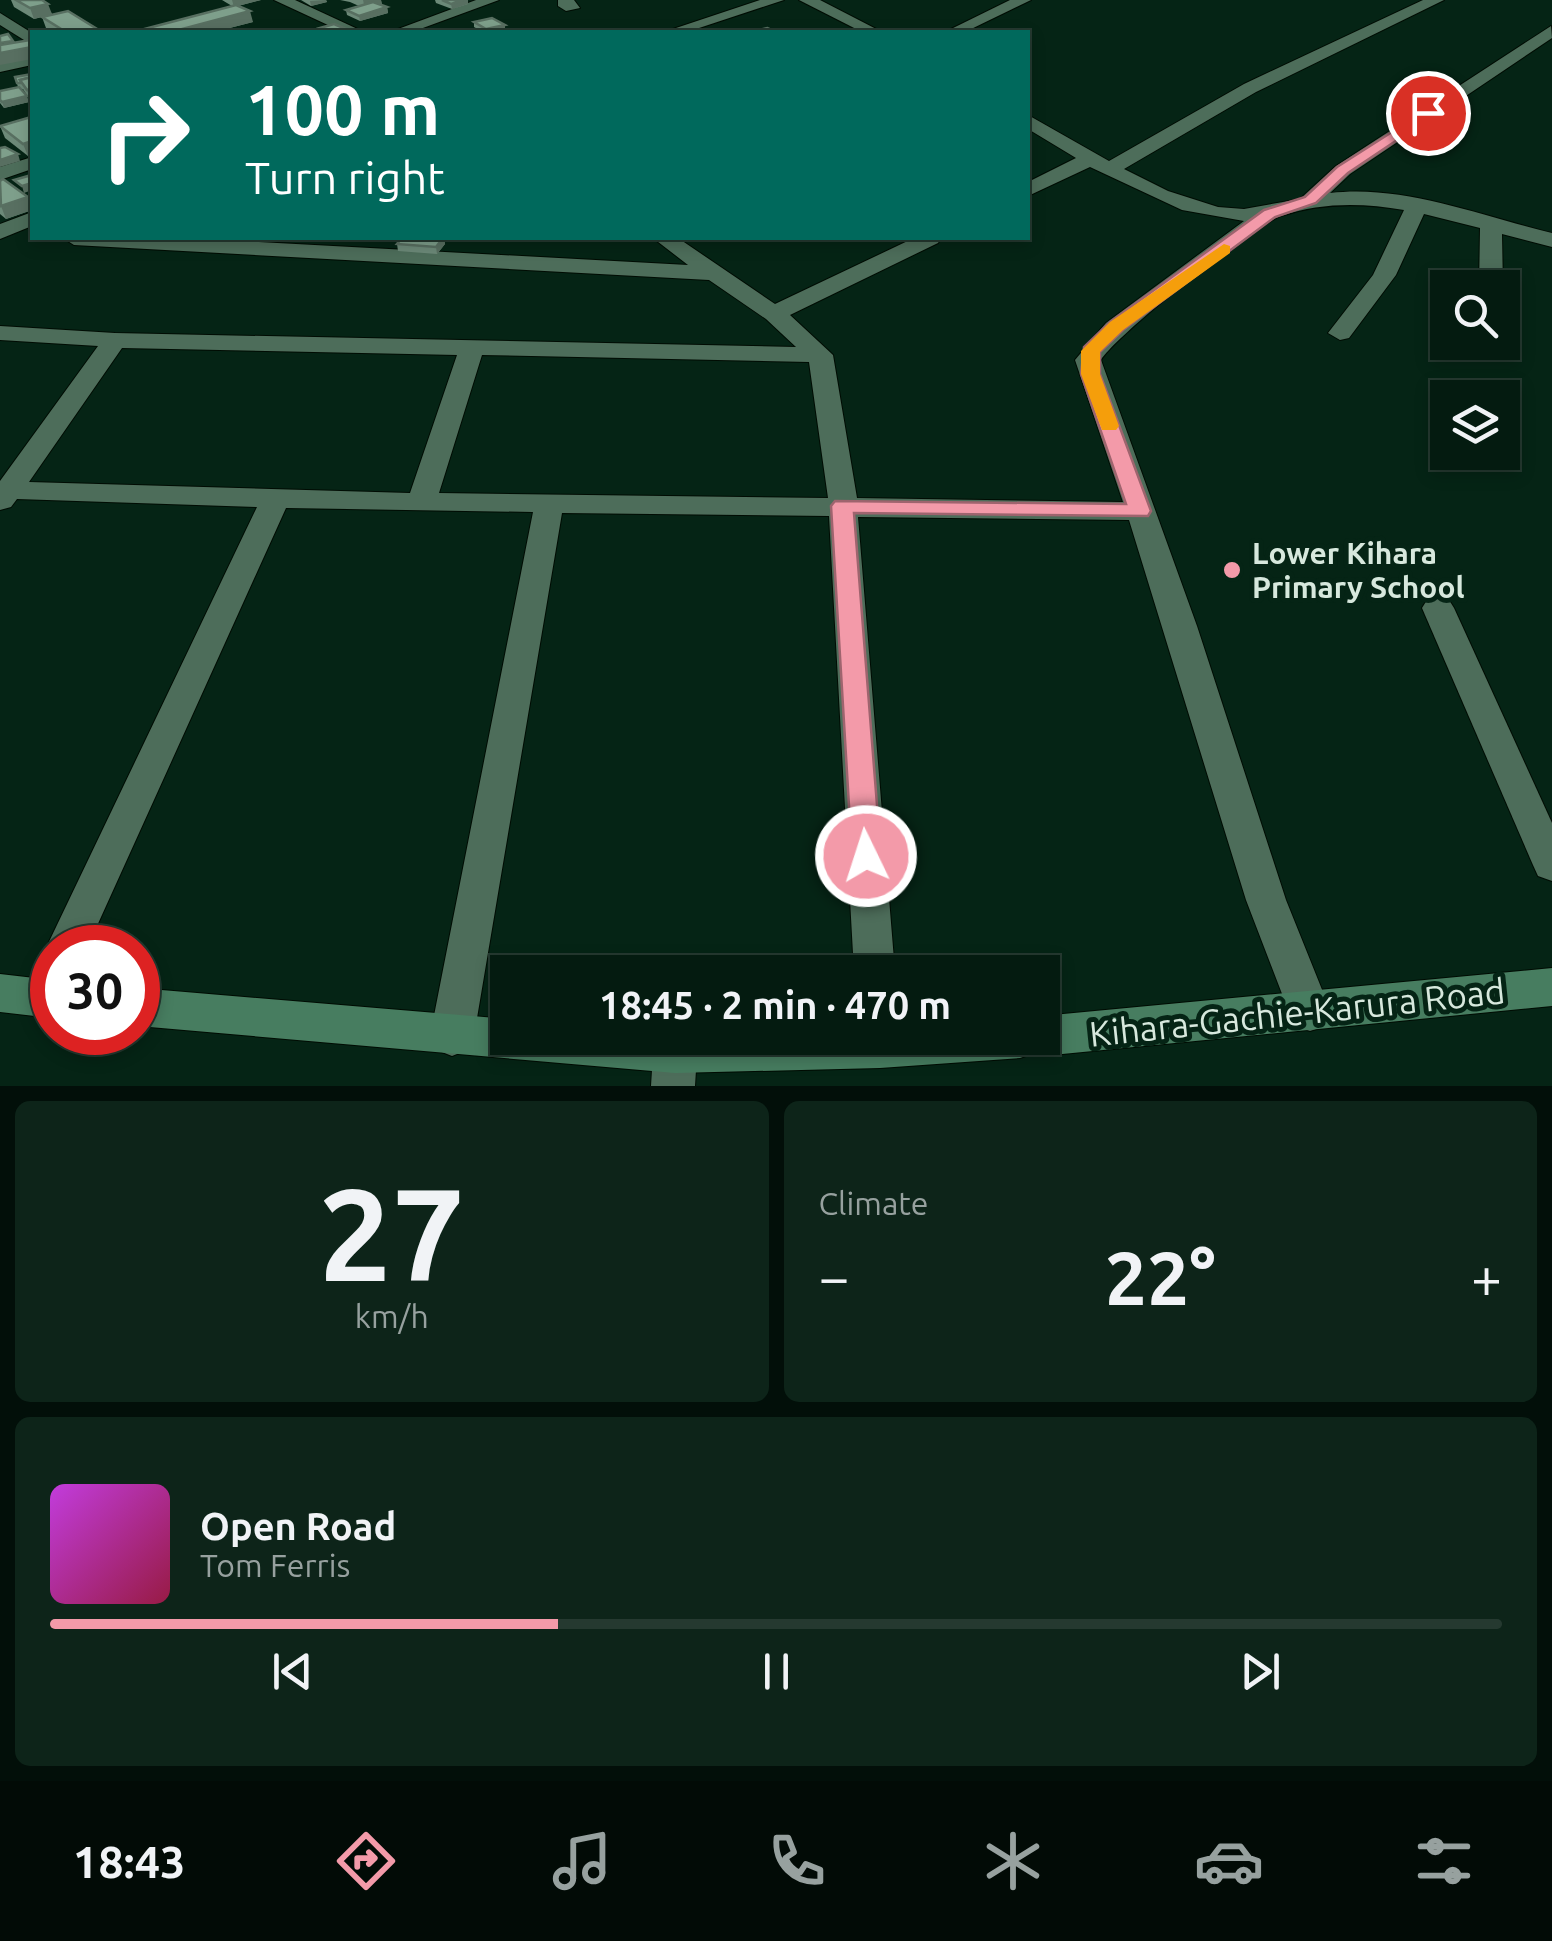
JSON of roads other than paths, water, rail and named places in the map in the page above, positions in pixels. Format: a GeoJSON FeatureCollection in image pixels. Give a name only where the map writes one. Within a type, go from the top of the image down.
{"type":"FeatureCollection","features":[{"type":"Feature","properties":{"kind":"street"},"geometry":{"type":"LineString","coordinates":[[282,0],[351,30]]}},
{"type":"Feature","properties":{"kind":"street"},"geometry":{"type":"LineString","coordinates":[[404,30],[491,0]]}},
{"type":"Feature","properties":{"kind":"street"},"geometry":{"type":"LineString","coordinates":[[678,30],[776,0]]}},
{"type":"Feature","properties":{"kind":"street"},"geometry":{"type":"LineString","coordinates":[[807,0],[870,30]]}},
{"type":"Feature","properties":{"kind":"street"},"geometry":{"type":"LineString","coordinates":[[957,30],[1023,0]]}},
{"type":"Feature","properties":{"kind":"street"},"geometry":{"type":"LineString","coordinates":[[1110,170],[1250,88],[1436,0]]}},
{"type":"Feature","properties":{"kind":"street"},"geometry":{"type":"LineString","coordinates":[[0,18],[30,39]]}},
{"type":"Feature","properties":{"kind":"street"},"geometry":{"type":"LineString","coordinates":[[1310,200],[1343,170],[1551,31]]}},
{"type":"Feature","properties":{"kind":"street"},"geometry":{"type":"LineString","coordinates":[[0,67],[30,60]]}},
{"type":"Feature","properties":{"kind":"street"},"geometry":{"type":"LineString","coordinates":[[1030,122],[1144,188],[1203,209],[1238,215],[1269,213],[1310,200],[1370,198],[1552,240]]}},
{"type":"Feature","properties":{"kind":"street"},"geometry":{"type":"LineString","coordinates":[[1030,189],[1090,159]]}},
{"type":"Feature","properties":{"kind":"street"},"geometry":{"type":"LineString","coordinates":[[0,174],[30,164]]}},
{"type":"Feature","properties":{"kind":"street"},"geometry":{"type":"LineString","coordinates":[[1340,333],[1366,303],[1393,258],[1415,208]]}},
{"type":"Feature","properties":{"kind":"street"},"geometry":{"type":"LineString","coordinates":[[1269,213],[1117,326],[1090,351],[1090,374],[1181,626],[1266,900],[1310,1012]]}},
{"type":"Feature","properties":{"kind":"street"},"geometry":{"type":"LineString","coordinates":[[0,233],[30,219]]}},
{"type":"Feature","properties":{"kind":"street"},"geometry":{"type":"LineString","coordinates":[[1490,270],[1491,226]]}},
{"type":"Feature","properties":{"kind":"street"},"geometry":{"type":"LineString","coordinates":[[0,233],[30,235]]}},
{"type":"Feature","properties":{"kind":"street"},"geometry":{"type":"LineString","coordinates":[[110,240],[713,273]]}},
{"type":"Feature","properties":{"kind":"street"},"geometry":{"type":"LineString","coordinates":[[518,240],[546,264]]}},
{"type":"Feature","properties":{"kind":"street"},"geometry":{"type":"LineString","coordinates":[[667,240],[774,314],[820,356],[833,420],[842,506],[873,955]]}},
{"type":"Feature","properties":{"kind":"street"},"geometry":{"type":"LineString","coordinates":[[774,314],[926,240]]}},
{"type":"Feature","properties":{"kind":"street"},"geometry":{"type":"LineString","coordinates":[[0,333],[114,340],[820,356]]}},
{"type":"Feature","properties":{"kind":"street"},"geometry":{"type":"LineString","coordinates":[[3,494],[114,340]]}},
{"type":"Feature","properties":{"kind":"street"},"geometry":{"type":"LineString","coordinates":[[422,502],[472,348]]}},
{"type":"Feature","properties":{"kind":"street"},"geometry":{"type":"LineString","coordinates":[[3,494],[1140,511]]}},
{"type":"Feature","properties":{"kind":"street"},"geometry":{"type":"LineString","coordinates":[[77,925],[276,498]]}},
{"type":"Feature","properties":{"kind":"street"},"geometry":{"type":"LineString","coordinates":[[452,1036],[549,502]]}},
{"type":"Feature","properties":{"kind":"street"},"geometry":{"type":"LineString","coordinates":[[1438,608],[1552,865]]}},
{"type":"Feature","properties":{"kind":"street","name":"Kihara-Gachie-Karura Road"},"geometry":{"type":"LineString","coordinates":[[1060,1034],[1552,987]]}},
{"type":"Feature","properties":{"kind":"street"},"geometry":{"type":"LineString","coordinates":[[0,993],[30,992]]}},
{"type":"Feature","properties":{"kind":"street"},"geometry":{"type":"LineString","coordinates":[[160,1009],[452,1036],[674,1070],[788,1055]]}},
{"type":"Feature","properties":{"kind":"place","name":"Lower Kihara Primary School"},"geometry":{"type":"Point","coordinates":[1232,570]}}]}
